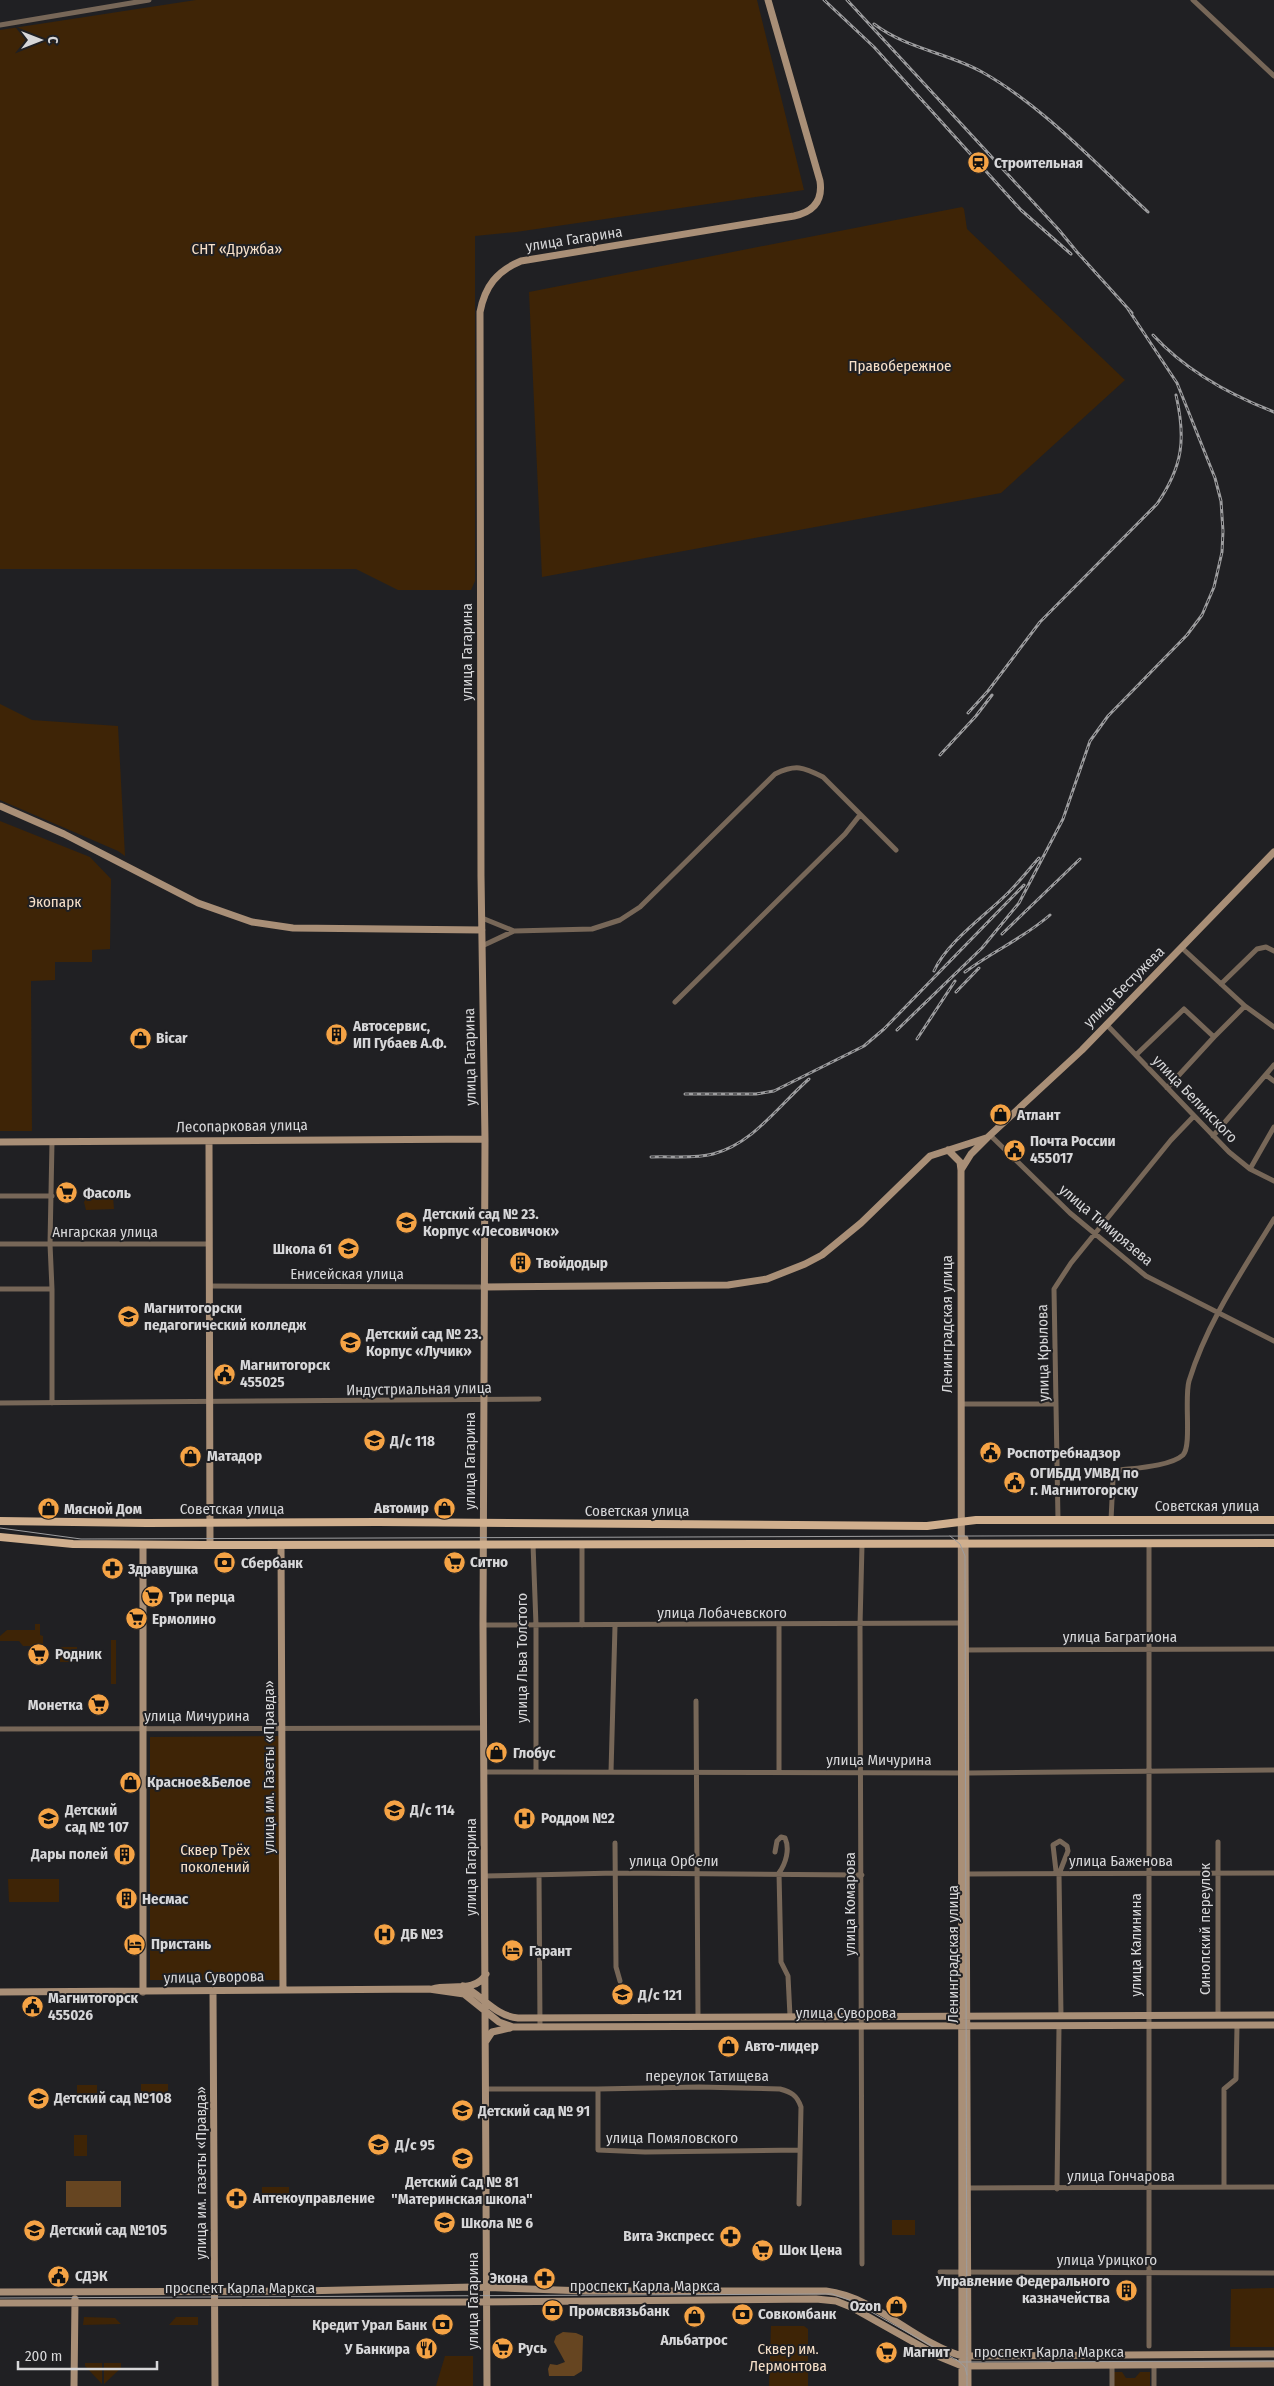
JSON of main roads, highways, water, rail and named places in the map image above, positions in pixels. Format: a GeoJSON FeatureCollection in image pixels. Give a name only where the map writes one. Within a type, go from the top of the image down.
{"type":"FeatureCollection","features":[{"type":"Feature","properties":{"kind":"main road","name":"улица Гагарина"},"geometry":{"type":"LineString","coordinates":[[487,2386],[483,1625],[485,1140],[482,946],[480,368],[482,300],[495,276],[511,265],[527,260],[794,216],[806,213],[816,206],[820,194],[820,181],[768,0]]}},
{"type":"Feature","properties":{"kind":"main road"},"geometry":{"type":"LineString","coordinates":[[0,806],[64,834],[198,903],[252,922],[292,928],[482,930]]}},
{"type":"Feature","properties":{"kind":"main road","name":"улица Бестужева"},"geometry":{"type":"LineString","coordinates":[[989,1136],[1027,1103],[1271,861],[1274,852]]}},
{"type":"Feature","properties":{"kind":"main road"},"geometry":{"type":"LineString","coordinates":[[484,1287],[728,1285],[767,1279],[822,1255],[861,1223],[930,1156],[989,1136]]}},
{"type":"Feature","properties":{"kind":"main road"},"geometry":{"type":"LineString","coordinates":[[961,1170],[971,1154],[989,1136]]}},
{"type":"Feature","properties":{"kind":"main road","name":"Лесопарковая улица"},"geometry":{"type":"LineString","coordinates":[[0,1142],[485,1140]]}},
{"type":"Feature","properties":{"kind":"main road"},"geometry":{"type":"LineString","coordinates":[[209,1141],[208,1401],[210,1545]]}},
{"type":"Feature","properties":{"kind":"main road"},"geometry":{"type":"LineString","coordinates":[[948,1150],[960,1162],[961,1170]]}},
{"type":"Feature","properties":{"kind":"main road","name":"Ленинградская улица"},"geometry":{"type":"LineString","coordinates":[[961,1170],[962,1522],[966,1650],[964,1773],[965,2366],[962,2386]]}},
{"type":"Feature","properties":{"kind":"main road","name":"Советская улица"},"geometry":{"type":"LineString","coordinates":[[0,1521],[927,1526],[962,1522],[1058,1520],[1274,1520]]}},
{"type":"Feature","properties":{"kind":"main road"},"geometry":{"type":"LineString","coordinates":[[0,1537],[73,1544],[143,1545],[1274,1543]]}},
{"type":"Feature","properties":{"kind":"main road"},"geometry":{"type":"LineString","coordinates":[[143,1545],[143,1992]]}},
{"type":"Feature","properties":{"kind":"main road","name":"улица им. Газеты «Правда»"},"geometry":{"type":"LineString","coordinates":[[281,1545],[283,1990]]}},
{"type":"Feature","properties":{"kind":"main road","name":"Ленинградская улица"},"geometry":{"type":"LineString","coordinates":[[963,1545],[960,1623],[967,1874],[964,2016]]}},
{"type":"Feature","properties":{"kind":"main road","name":"улица Суворова"},"geometry":{"type":"LineString","coordinates":[[429,1989],[442,1986],[476,1984],[483,1980],[486,1973]]}},
{"type":"Feature","properties":{"kind":"main road","name":"улица Суворова"},"geometry":{"type":"LineString","coordinates":[[463,1986],[506,2016],[540,2018],[1274,2015]]}},
{"type":"Feature","properties":{"kind":"main road","name":"улица Суворова"},"geometry":{"type":"LineString","coordinates":[[0,1992],[429,1989],[464,1994],[499,2022],[513,2027],[1274,2026]]}},
{"type":"Feature","properties":{"kind":"main road","name":"улица им. газеты «Правда»"},"geometry":{"type":"LineString","coordinates":[[213,1991],[214,2386]]}},
{"type":"Feature","properties":{"kind":"main road"},"geometry":{"type":"LineString","coordinates":[[710,2027],[711,2017]]}},
{"type":"Feature","properties":{"kind":"main road","name":"Ленинградская улица"},"geometry":{"type":"LineString","coordinates":[[964,2026],[968,2188],[965,2272]]}},
{"type":"Feature","properties":{"kind":"main road"},"geometry":{"type":"LineString","coordinates":[[486,2041],[492,2032],[497,2029],[513,2027]]}},
{"type":"Feature","properties":{"kind":"main road","name":"проспект Карла Маркса"},"geometry":{"type":"LineString","coordinates":[[0,2292],[486,2288],[586,2291],[834,2292],[856,2299],[941,2347],[965,2356],[1274,2354]]}},
{"type":"Feature","properties":{"kind":"main road"},"geometry":{"type":"LineString","coordinates":[[74,2386],[75,2292]]}},
{"type":"Feature","properties":{"kind":"main road","name":"проспект Карла Маркса"},"geometry":{"type":"LineString","coordinates":[[0,2303],[214,2301],[487,2302],[684,2299],[836,2301],[851,2307],[940,2357],[965,2366],[1274,2364]]}},
{"type":"Feature","properties":{"kind":"main road"},"geometry":{"type":"LineString","coordinates":[[1154,2355],[1154,2365]]}},
{"type":"Feature","properties":{"kind":"main road","name":"Ленинградская улица"},"geometry":{"type":"LineString","coordinates":[[965,2366],[968,2386]]}},
{"type":"Feature","properties":{"kind":"tram line"},"geometry":{"type":"LineString","coordinates":[[0,1528],[81,1539],[1274,1535]]}},
{"type":"Feature","properties":{"kind":"tram line"},"geometry":{"type":"LineString","coordinates":[[950,1536],[960,1544],[965,1556],[967,2386]]}},
{"type":"Feature","properties":{"kind":"tram line"},"geometry":{"type":"LineString","coordinates":[[0,2298],[832,2294],[852,2301],[960,2362],[1274,2361]]}},
{"type":"Feature","properties":{"kind":"tram line"},"geometry":{"type":"LineString","coordinates":[[956,2359],[965,2367],[967,2375]]}},
{"type":"Feature","properties":{"kind":"railway"},"geometry":{"type":"LineString","coordinates":[[824,0],[874,47],[1021,210],[1071,254]]}},
{"type":"Feature","properties":{"kind":"railway"},"geometry":{"type":"LineString","coordinates":[[847,0],[1059,230],[1132,313]]}},
{"type":"Feature","properties":{"kind":"railway"},"geometry":{"type":"LineString","coordinates":[[874,24],[901,40],[968,65],[1005,86],[1069,137],[1148,212]]}},
{"type":"Feature","properties":{"kind":"railway"},"geometry":{"type":"LineString","coordinates":[[897,1030],[982,948],[1019,903],[1063,819],[1090,741],[1108,716],[1187,635],[1202,615],[1214,587],[1222,552],[1223,531],[1221,501],[1215,478],[1177,383],[1128,309]]}},
{"type":"Feature","properties":{"kind":"railway"},"geometry":{"type":"LineString","coordinates":[[1153,335],[1179,360],[1209,380],[1240,397],[1274,412]]}},
{"type":"Feature","properties":{"kind":"railway"},"geometry":{"type":"LineString","coordinates":[[968,713],[988,691],[1040,622],[1157,504],[1172,477],[1180,452],[1181,425],[1176,395]]}},
{"type":"Feature","properties":{"kind":"railway"},"geometry":{"type":"LineString","coordinates":[[940,755],[976,716],[992,695]]}},
{"type":"Feature","properties":{"kind":"railway"},"geometry":{"type":"LineString","coordinates":[[934,971],[940,960],[957,939],[1008,893],[1039,858]]}},
{"type":"Feature","properties":{"kind":"railway"},"geometry":{"type":"LineString","coordinates":[[1002,934],[1080,859]]}},
{"type":"Feature","properties":{"kind":"railway"},"geometry":{"type":"LineString","coordinates":[[685,1094],[756,1094],[774,1091],[864,1046],[884,1029],[1024,885]]}},
{"type":"Feature","properties":{"kind":"railway"},"geometry":{"type":"LineString","coordinates":[[965,972],[1030,931],[1050,915]]}},
{"type":"Feature","properties":{"kind":"railway"},"geometry":{"type":"LineString","coordinates":[[956,992],[979,968]]}},
{"type":"Feature","properties":{"kind":"railway"},"geometry":{"type":"LineString","coordinates":[[917,1039],[955,981]]}},
{"type":"Feature","properties":{"kind":"railway"},"geometry":{"type":"LineString","coordinates":[[651,1157],[698,1156],[728,1149],[753,1133],[809,1079]]}},
{"type":"Feature","properties":{"kind":"place","name":"Строительная"},"geometry":{"type":"Point","coordinates":[978,163]}},
{"type":"Feature","properties":{"kind":"place","name":"Автосервис, ИП Губаев А.Ф."},"geometry":{"type":"Point","coordinates":[337,1035]}},
{"type":"Feature","properties":{"kind":"place","name":"Bicar"},"geometry":{"type":"Point","coordinates":[140,1038]}},
{"type":"Feature","properties":{"kind":"place","name":"Атлант"},"geometry":{"type":"Point","coordinates":[1001,1115]}},
{"type":"Feature","properties":{"kind":"place","name":"Почта России 455017"},"geometry":{"type":"Point","coordinates":[1014,1150]}},
{"type":"Feature","properties":{"kind":"place","name":"Фасоль"},"geometry":{"type":"Point","coordinates":[67,1193]}},
{"type":"Feature","properties":{"kind":"place","name":"Детский сад № 23. Корпус «Лесовичок»"},"geometry":{"type":"Point","coordinates":[407,1223]}},
{"type":"Feature","properties":{"kind":"place","name":"Школа 61"},"geometry":{"type":"Point","coordinates":[348,1249]}},
{"type":"Feature","properties":{"kind":"place","name":"Твойдодыр"},"geometry":{"type":"Point","coordinates":[520,1263]}},
{"type":"Feature","properties":{"kind":"place","name":"Магнитогорски педагогический колледж"},"geometry":{"type":"Point","coordinates":[128,1317]}},
{"type":"Feature","properties":{"kind":"place","name":"Детский сад № 23. Корпус «Лучик»"},"geometry":{"type":"Point","coordinates":[350,1343]}},
{"type":"Feature","properties":{"kind":"place","name":"Магнитогорск 455025"},"geometry":{"type":"Point","coordinates":[224,1374]}},
{"type":"Feature","properties":{"kind":"place","name":"Д/с 118"},"geometry":{"type":"Point","coordinates":[374,1441]}},
{"type":"Feature","properties":{"kind":"place","name":"Роспотребнадзор"},"geometry":{"type":"Point","coordinates":[991,1453]}},
{"type":"Feature","properties":{"kind":"place","name":"Матадор"},"geometry":{"type":"Point","coordinates":[191,1456]}},
{"type":"Feature","properties":{"kind":"place","name":"ОГИБДД УМВД по г. Магнитогорску"},"geometry":{"type":"Point","coordinates":[1014,1482]}},
{"type":"Feature","properties":{"kind":"place","name":"Автомир"},"geometry":{"type":"Point","coordinates":[445,1508]}},
{"type":"Feature","properties":{"kind":"place","name":"Мясной Дом"},"geometry":{"type":"Point","coordinates":[48,1509]}},
{"type":"Feature","properties":{"kind":"place","name":"Ситно"},"geometry":{"type":"Point","coordinates":[454,1562]}},
{"type":"Feature","properties":{"kind":"place","name":"Сбербанк"},"geometry":{"type":"Point","coordinates":[225,1563]}},
{"type":"Feature","properties":{"kind":"place","name":"Здравушка"},"geometry":{"type":"Point","coordinates":[112,1569]}},
{"type":"Feature","properties":{"kind":"place","name":"Три перца"},"geometry":{"type":"Point","coordinates":[153,1597]}},
{"type":"Feature","properties":{"kind":"place","name":"Ермолино"},"geometry":{"type":"Point","coordinates":[136,1619]}},
{"type":"Feature","properties":{"kind":"place","name":"Родник"},"geometry":{"type":"Point","coordinates":[39,1654]}},
{"type":"Feature","properties":{"kind":"place","name":"Монетка"},"geometry":{"type":"Point","coordinates":[99,1705]}},
{"type":"Feature","properties":{"kind":"place","name":"Глобус"},"geometry":{"type":"Point","coordinates":[497,1753]}},
{"type":"Feature","properties":{"kind":"place","name":"Красное&Белое"},"geometry":{"type":"Point","coordinates":[131,1782]}},
{"type":"Feature","properties":{"kind":"place","name":"Д/с 114"},"geometry":{"type":"Point","coordinates":[394,1810]}},
{"type":"Feature","properties":{"kind":"place","name":"Роддом №2"},"geometry":{"type":"Point","coordinates":[525,1818]}},
{"type":"Feature","properties":{"kind":"place","name":"Детский сад № 107"},"geometry":{"type":"Point","coordinates":[49,1819]}},
{"type":"Feature","properties":{"kind":"place","name":"Дары полей"},"geometry":{"type":"Point","coordinates":[124,1854]}},
{"type":"Feature","properties":{"kind":"place","name":"Несмас"},"geometry":{"type":"Point","coordinates":[126,1899]}},
{"type":"Feature","properties":{"kind":"place","name":"ДБ №3"},"geometry":{"type":"Point","coordinates":[385,1934]}},
{"type":"Feature","properties":{"kind":"place","name":"Пристань"},"geometry":{"type":"Point","coordinates":[135,1944]}},
{"type":"Feature","properties":{"kind":"place","name":"Гарант"},"geometry":{"type":"Point","coordinates":[513,1951]}},
{"type":"Feature","properties":{"kind":"place","name":"Д/с 121"},"geometry":{"type":"Point","coordinates":[622,1995]}},
{"type":"Feature","properties":{"kind":"place","name":"Магнитогорск 455026"},"geometry":{"type":"Point","coordinates":[32,2007]}},
{"type":"Feature","properties":{"kind":"place","name":"Авто-лидер"},"geometry":{"type":"Point","coordinates":[729,2046]}},
{"type":"Feature","properties":{"kind":"place","name":"Детский сад №108"},"geometry":{"type":"Point","coordinates":[38,2098]}},
{"type":"Feature","properties":{"kind":"place","name":"Детский сад № 91"},"geometry":{"type":"Point","coordinates":[462,2111]}},
{"type":"Feature","properties":{"kind":"place","name":"Д/с 95"},"geometry":{"type":"Point","coordinates":[379,2145]}},
{"type":"Feature","properties":{"kind":"place","name":"Детский Сад № 81 \"Материнская школа\""},"geometry":{"type":"Point","coordinates":[462,2159]}},
{"type":"Feature","properties":{"kind":"place","name":"Аптекоуправление"},"geometry":{"type":"Point","coordinates":[237,2198]}},
{"type":"Feature","properties":{"kind":"place","name":"Школа № 6"},"geometry":{"type":"Point","coordinates":[445,2223]}},
{"type":"Feature","properties":{"kind":"place","name":"Детский сад №105"},"geometry":{"type":"Point","coordinates":[34,2230]}},
{"type":"Feature","properties":{"kind":"place","name":"Вита Экспресс"},"geometry":{"type":"Point","coordinates":[730,2236]}},
{"type":"Feature","properties":{"kind":"place","name":"Шок Цена"},"geometry":{"type":"Point","coordinates":[763,2250]}},
{"type":"Feature","properties":{"kind":"place","name":"СДЭК"},"geometry":{"type":"Point","coordinates":[59,2276]}},
{"type":"Feature","properties":{"kind":"place","name":"Экона"},"geometry":{"type":"Point","coordinates":[544,2278]}},
{"type":"Feature","properties":{"kind":"place","name":"Управление Федерального казначейства"},"geometry":{"type":"Point","coordinates":[1126,2290]}},
{"type":"Feature","properties":{"kind":"place","name":"Ozon"},"geometry":{"type":"Point","coordinates":[897,2306]}},
{"type":"Feature","properties":{"kind":"place","name":"Промсвязьбанк"},"geometry":{"type":"Point","coordinates":[553,2311]}},
{"type":"Feature","properties":{"kind":"place","name":"Совкомбанк"},"geometry":{"type":"Point","coordinates":[742,2314]}},
{"type":"Feature","properties":{"kind":"place","name":"Альбатрос"},"geometry":{"type":"Point","coordinates":[694,2317]}},
{"type":"Feature","properties":{"kind":"place","name":"Кредит Урал Банк"},"geometry":{"type":"Point","coordinates":[443,2325]}},
{"type":"Feature","properties":{"kind":"place","name":"Русь"},"geometry":{"type":"Point","coordinates":[502,2348]}},
{"type":"Feature","properties":{"kind":"place","name":"У Банкира"},"geometry":{"type":"Point","coordinates":[426,2349]}},
{"type":"Feature","properties":{"kind":"place","name":"Магнит"},"geometry":{"type":"Point","coordinates":[887,2352]}},
{"type":"Feature","properties":{"kind":"park label","name":"СНТ «Дружба»"},"geometry":{"type":"Point","coordinates":[237,249]}},
{"type":"Feature","properties":{"kind":"park label","name":"Правобережное"},"geometry":{"type":"Point","coordinates":[900,366]}},
{"type":"Feature","properties":{"kind":"park label","name":"Экопарк"},"geometry":{"type":"Point","coordinates":[55,902]}},
{"type":"Feature","properties":{"kind":"park label","name":"Сквер Трёх поколений"},"geometry":{"type":"Point","coordinates":[215,1858]}},
{"type":"Feature","properties":{"kind":"park label","name":"Сквер им. Лермонтова"},"geometry":{"type":"Point","coordinates":[788,2358]}}]}
